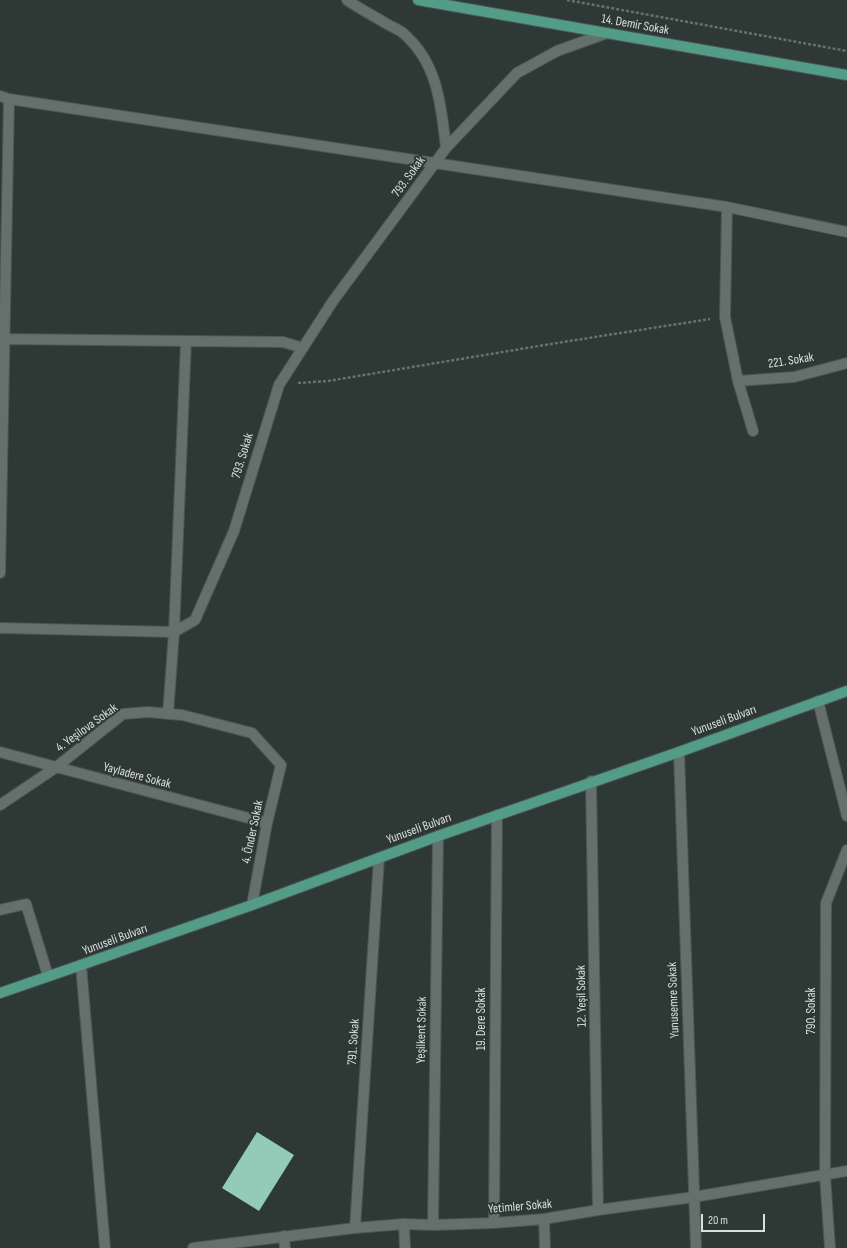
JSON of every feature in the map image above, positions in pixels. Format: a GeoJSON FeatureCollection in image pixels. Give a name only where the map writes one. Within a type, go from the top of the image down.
{"type":"FeatureCollection","features":[{"type":"Feature","properties":{"kind":"main road","name":"14. Demir Sokak"},"geometry":{"type":"LineString","coordinates":[[418,0],[847,75]]}},
{"type":"Feature","properties":{"kind":"main road","name":"Yunuseli Bulvarı"},"geometry":{"type":"LineString","coordinates":[[0,993],[252,905],[438,836],[591,781],[679,752],[847,691]]}},
{"type":"Feature","properties":{"kind":"street"},"geometry":{"type":"LineString","coordinates":[[347,0],[402,32],[421,54],[429,67],[441,102],[446,148]]}},
{"type":"Feature","properties":{"kind":"street","name":"793. Sokak"},"geometry":{"type":"LineString","coordinates":[[174,632],[195,620],[231,538],[279,385],[334,301],[446,148],[517,73],[557,51],[607,33]]}},
{"type":"Feature","properties":{"kind":"street"},"geometry":{"type":"LineString","coordinates":[[0,573],[4,339],[2,315],[4,98],[727,207],[847,232]]}},
{"type":"Feature","properties":{"kind":"street"},"geometry":{"type":"LineString","coordinates":[[727,207],[725,317],[738,381],[753,431]]}},
{"type":"Feature","properties":{"kind":"street"},"geometry":{"type":"LineString","coordinates":[[4,339],[283,342],[303,348]]}},
{"type":"Feature","properties":{"kind":"street"},"geometry":{"type":"LineString","coordinates":[[168,714],[174,632],[186,341]]}},
{"type":"Feature","properties":{"kind":"street","name":"221. Sokak"},"geometry":{"type":"LineString","coordinates":[[738,381],[794,377],[847,363]]}},
{"type":"Feature","properties":{"kind":"street"},"geometry":{"type":"LineString","coordinates":[[0,628],[174,632]]}},
{"type":"Feature","properties":{"kind":"street"},"geometry":{"type":"LineString","coordinates":[[818,701],[847,816]]}},
{"type":"Feature","properties":{"kind":"street","name":"4. Yeşilova Sokak"},"geometry":{"type":"LineString","coordinates":[[0,805],[55,768],[123,714],[148,712],[182,715],[252,733],[281,765]]}},
{"type":"Feature","properties":{"kind":"street","name":"Yayladere Sokak"},"geometry":{"type":"LineString","coordinates":[[0,752],[55,768],[267,823]]}},
{"type":"Feature","properties":{"kind":"street","name":"Yunusemre Sokak"},"geometry":{"type":"LineString","coordinates":[[679,752],[696,1248]]}},
{"type":"Feature","properties":{"kind":"street","name":"4. Önder Sokak"},"geometry":{"type":"LineString","coordinates":[[252,905],[267,823],[281,765]]}},
{"type":"Feature","properties":{"kind":"street","name":"12. Yeşil Sokak"},"geometry":{"type":"LineString","coordinates":[[591,781],[598,1210]]}},
{"type":"Feature","properties":{"kind":"street","name":"19. Dere Sokak"},"geometry":{"type":"LineString","coordinates":[[494,1222],[497,815]]}},
{"type":"Feature","properties":{"kind":"street","name":"Yeşilkent Sokak"},"geometry":{"type":"LineString","coordinates":[[433,1225],[438,836]]}},
{"type":"Feature","properties":{"kind":"street","name":"790. Sokak"},"geometry":{"type":"LineString","coordinates":[[830,1248],[825,1176],[826,903],[847,850]]}},
{"type":"Feature","properties":{"kind":"street","name":"791. Sokak"},"geometry":{"type":"LineString","coordinates":[[355,1228],[379,858]]}},
{"type":"Feature","properties":{"kind":"street"},"geometry":{"type":"LineString","coordinates":[[0,910],[26,904],[48,976]]}},
{"type":"Feature","properties":{"kind":"street"},"geometry":{"type":"LineString","coordinates":[[81,965],[105,1248]]}},
{"type":"Feature","properties":{"kind":"street","name":"Yetimler Sokak"},"geometry":{"type":"LineString","coordinates":[[193,1248],[355,1228],[404,1224],[433,1225],[544,1219],[694,1197],[825,1176],[847,1171]]}},
{"type":"Feature","properties":{"kind":"street"},"geometry":{"type":"LineString","coordinates":[[544,1219],[545,1248]]}},
{"type":"Feature","properties":{"kind":"street"},"geometry":{"type":"LineString","coordinates":[[404,1224],[405,1248]]}},
{"type":"Feature","properties":{"kind":"street"},"geometry":{"type":"LineString","coordinates":[[284,1236],[285,1248]]}},
{"type":"Feature","properties":{"kind":"path"},"geometry":{"type":"LineString","coordinates":[[567,0],[847,51]]}},
{"type":"Feature","properties":{"kind":"path"},"geometry":{"type":"LineString","coordinates":[[279,385],[328,381],[555,343],[725,317]]}},
{"type":"Feature","properties":{"kind":"building"},"geometry":{"type":"Polygon","coordinates":[[[257,1132],[294,1155],[259,1211],[222,1188],[257,1132]]]}}]}
